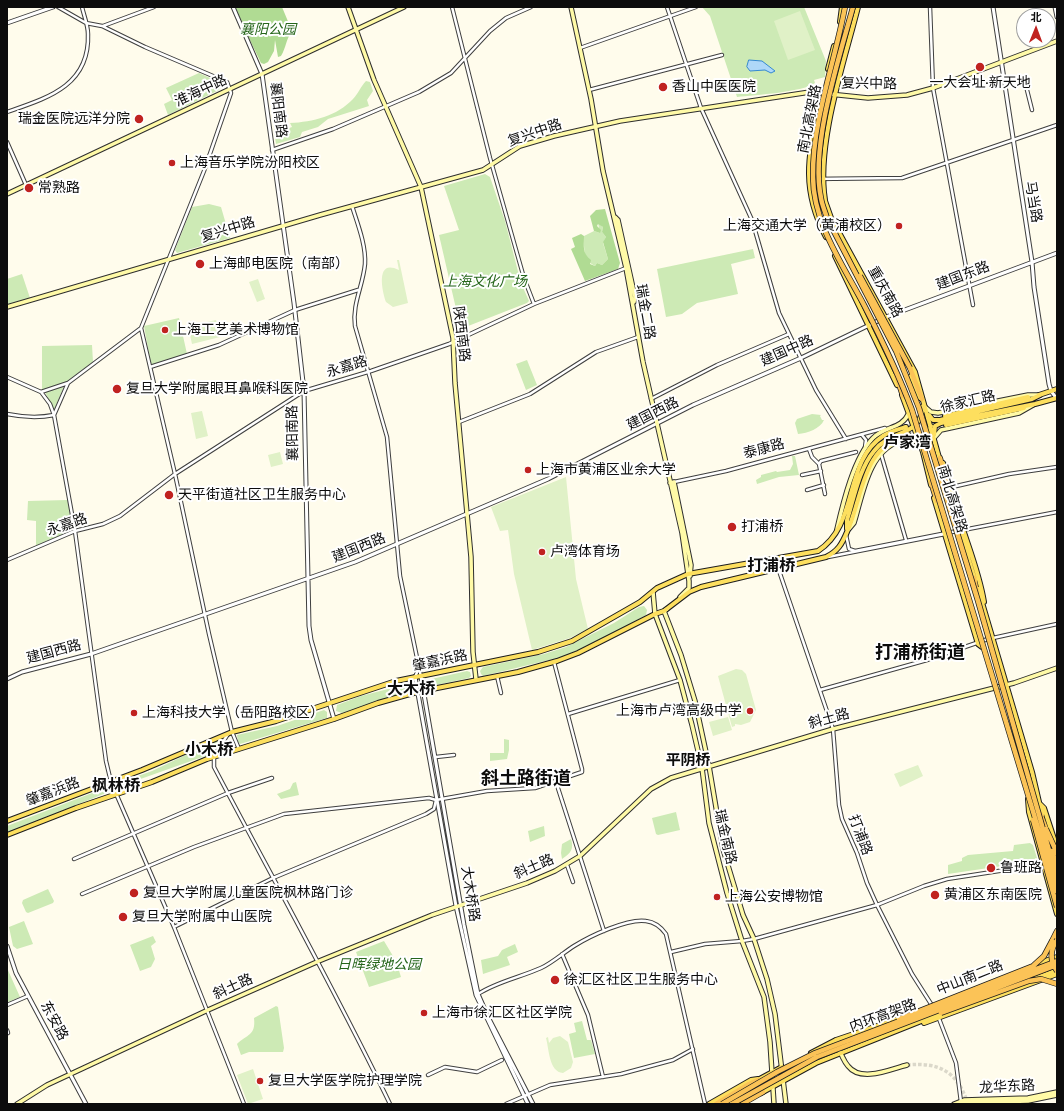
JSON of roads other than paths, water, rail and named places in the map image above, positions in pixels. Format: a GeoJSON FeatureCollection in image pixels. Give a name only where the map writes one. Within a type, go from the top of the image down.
{"type":"FeatureCollection","features":[{"type":"Feature","properties":{"kind":"highway","name":"南北高架路"},"geometry":{"type":"LineString","coordinates":[[845,7],[813,152],[815,200],[821,223],[895,367],[912,410],[982,646],[1057,878]]}},
{"type":"Feature","properties":{"kind":"highway","name":"南北高架路"},"geometry":{"type":"LineString","coordinates":[[853,7],[827,109],[819,153],[821,198],[827,218],[896,351],[919,408],[981,599],[1030,797],[1057,891]]}},
{"type":"Feature","properties":{"kind":"highway"},"geometry":{"type":"LineString","coordinates":[[844,251],[858,272],[910,368],[922,399]]}},
{"type":"Feature","properties":{"kind":"highway"},"geometry":{"type":"LineString","coordinates":[[845,270],[851,287],[896,375],[902,396]]}},
{"type":"Feature","properties":{"kind":"highway"},"geometry":{"type":"LineString","coordinates":[[940,458],[981,599]]}},
{"type":"Feature","properties":{"kind":"highway"},"geometry":{"type":"LineString","coordinates":[[930,482],[939,505],[982,646]]}},
{"type":"Feature","properties":{"kind":"highway"},"geometry":{"type":"LineString","coordinates":[[1030,797],[1057,853]]}},
{"type":"Feature","properties":{"kind":"highway"},"geometry":{"type":"LineString","coordinates":[[1030,797],[1038,841],[1057,906]]}},
{"type":"Feature","properties":{"kind":"highway"},"geometry":{"type":"LineString","coordinates":[[1046,829],[1057,866]]}},
{"type":"Feature","properties":{"kind":"highway"},"geometry":{"type":"LineString","coordinates":[[1046,952],[1057,931]]}},
{"type":"Feature","properties":{"kind":"highway"},"geometry":{"type":"LineString","coordinates":[[874,1032],[916,1012],[1023,970],[1037,963],[1056,940]]}},
{"type":"Feature","properties":{"kind":"highway"},"geometry":{"type":"LineString","coordinates":[[1056,940],[1052,956],[1057,972]]}},
{"type":"Feature","properties":{"kind":"highway","name":"内环高架路"},"geometry":{"type":"LineString","coordinates":[[721,1104],[777,1072],[815,1053],[874,1032],[1057,959]]}},
{"type":"Feature","properties":{"kind":"highway","name":"内环高架路"},"geometry":{"type":"LineString","coordinates":[[732,1104],[817,1057],[1057,965]]}},
{"type":"Feature","properties":{"kind":"highway"},"geometry":{"type":"LineString","coordinates":[[924,1016],[946,1012],[1029,981],[1040,979],[1057,984]]}},
{"type":"Feature","properties":{"kind":"highway"},"geometry":{"type":"LineString","coordinates":[[716,1104],[745,1086],[759,1080]]}},
{"type":"Feature","properties":{"kind":"highway"},"geometry":{"type":"LineString","coordinates":[[741,1104],[763,1092]]}},
{"type":"Feature","properties":{"kind":"main road","name":"陕西南路"},"geometry":{"type":"LineString","coordinates":[[348,7],[385,106],[421,187],[453,342],[472,581],[474,665],[476,679]]}},
{"type":"Feature","properties":{"kind":"main road","name":"淮海中路"},"geometry":{"type":"LineString","coordinates":[[7,194],[404,7]]}},
{"type":"Feature","properties":{"kind":"main road","name":"瑞金二路"},"geometry":{"type":"LineString","coordinates":[[571,7],[596,126],[602,168],[626,268],[651,399],[691,565],[690,574]]}},
{"type":"Feature","properties":{"kind":"main road","name":"重庆南路"},"geometry":{"type":"LineString","coordinates":[[858,7],[836,95],[825,148],[823,179],[824,198],[834,224],[884,318],[915,372],[931,426]]}},
{"type":"Feature","properties":{"kind":"main road","name":"重庆南路"},"geometry":{"type":"LineString","coordinates":[[841,29],[823,92],[808,156],[810,199],[818,222],[871,324],[914,428]]}},
{"type":"Feature","properties":{"kind":"main road","name":"复兴中路"},"geometry":{"type":"LineString","coordinates":[[7,307],[282,226],[483,170],[520,146],[554,136],[596,126],[701,108],[810,92],[877,98],[907,95],[933,88],[1057,41]]}},
{"type":"Feature","properties":{"kind":"main road"},"geometry":{"type":"LineString","coordinates":[[613,215],[618,220],[635,297],[633,305]]}},
{"type":"Feature","properties":{"kind":"main road","name":"徐家汇路"},"geometry":{"type":"LineString","coordinates":[[924,405],[930,418],[936,421],[1032,399],[1057,389]]}},
{"type":"Feature","properties":{"kind":"main road"},"geometry":{"type":"LineString","coordinates":[[924,405],[931,412],[938,413],[1028,394],[1040,395]]}},
{"type":"Feature","properties":{"kind":"main road","name":"徐家汇路"},"geometry":{"type":"LineString","coordinates":[[945,416],[1040,395]]}},
{"type":"Feature","properties":{"kind":"main road","name":"徐家汇路"},"geometry":{"type":"LineString","coordinates":[[934,438],[935,426],[941,424],[1057,398]]}},
{"type":"Feature","properties":{"kind":"main road"},"geometry":{"type":"LineString","coordinates":[[946,425],[1015,411],[1035,404]]}},
{"type":"Feature","properties":{"kind":"main road","name":"徐家汇路"},"geometry":{"type":"LineString","coordinates":[[914,428],[921,417],[924,405]]}},
{"type":"Feature","properties":{"kind":"main road"},"geometry":{"type":"LineString","coordinates":[[836,534],[855,467],[864,448],[873,438],[886,428],[900,425],[905,421],[909,413]]}},
{"type":"Feature","properties":{"kind":"main road"},"geometry":{"type":"LineString","coordinates":[[922,452],[923,445],[931,426],[940,420]]}},
{"type":"Feature","properties":{"kind":"main road"},"geometry":{"type":"LineString","coordinates":[[931,426],[1057,860]]}},
{"type":"Feature","properties":{"kind":"main road"},"geometry":{"type":"LineString","coordinates":[[664,611],[686,591],[690,574],[775,560],[818,551],[832,540],[841,526],[859,467],[868,450],[883,436],[906,427]]}},
{"type":"Feature","properties":{"kind":"main road"},"geometry":{"type":"LineString","coordinates":[[846,534],[847,520],[867,460],[882,443],[894,434],[914,428],[930,482],[934,487],[954,563],[1030,797],[1029,812],[1057,914]]}},
{"type":"Feature","properties":{"kind":"main road"},"geometry":{"type":"LineString","coordinates":[[777,569],[826,557],[840,548],[872,459],[888,442],[908,434]]}},
{"type":"Feature","properties":{"kind":"main road"},"geometry":{"type":"LineString","coordinates":[[846,534],[854,523],[870,471],[881,454],[894,443],[906,439],[914,439],[919,445]]}},
{"type":"Feature","properties":{"kind":"main road"},"geometry":{"type":"LineString","coordinates":[[940,458],[952,487],[961,530],[981,587],[981,599],[988,637],[983,639],[980,637]]}},
{"type":"Feature","properties":{"kind":"main road"},"geometry":{"type":"LineString","coordinates":[[947,533],[956,555],[982,646]]}},
{"type":"Feature","properties":{"kind":"main road"},"geometry":{"type":"LineString","coordinates":[[954,563],[956,555]]}},
{"type":"Feature","properties":{"kind":"main road","name":"肇嘉浜路"},"geometry":{"type":"LineString","coordinates":[[7,835],[76,808],[116,795],[214,756],[334,719],[378,703],[417,692],[497,676],[554,662],[578,654],[655,614],[664,611],[689,592],[701,587],[777,569]]}},
{"type":"Feature","properties":{"kind":"main road","name":"肇嘉浜路"},"geometry":{"type":"LineString","coordinates":[[7,821],[111,782],[230,732],[276,721],[365,690],[415,677],[538,652],[572,642],[640,602],[657,588],[690,574]]}},
{"type":"Feature","properties":{"kind":"main road","name":"瑞金南路"},"geometry":{"type":"LineString","coordinates":[[653,592],[655,614],[680,680],[702,768],[709,822],[727,893],[742,942],[764,997],[772,1072],[772,1087],[775,1104]]}},
{"type":"Feature","properties":{"kind":"main road","name":"瑞金南路"},"geometry":{"type":"LineString","coordinates":[[664,611],[689,680],[709,766],[723,849],[743,915],[754,939],[767,979],[775,1014],[786,1104]]}},
{"type":"Feature","properties":{"kind":"main road"},"geometry":{"type":"LineString","coordinates":[[986,626],[989,637],[992,638]]}},
{"type":"Feature","properties":{"kind":"main road","name":"斜土路"},"geometry":{"type":"LineString","coordinates":[[17,1104],[47,1085],[208,1010],[319,961],[456,906],[527,883],[567,865],[580,856],[655,786],[671,778],[833,729],[1006,685],[1057,668]]}},
{"type":"Feature","properties":{"kind":"main road"},"geometry":{"type":"LineString","coordinates":[[1040,804],[1044,808],[1057,848]]}},
{"type":"Feature","properties":{"kind":"main road"},"geometry":{"type":"LineString","coordinates":[[1044,864],[1057,899]]}},
{"type":"Feature","properties":{"kind":"main road"},"geometry":{"type":"LineString","coordinates":[[933,1007],[1047,965],[1057,959]]}},
{"type":"Feature","properties":{"kind":"main road","name":"中山南二路"},"geometry":{"type":"LineString","coordinates":[[721,1104],[772,1072],[836,1040],[933,1007],[937,1002],[1057,959]]}},
{"type":"Feature","properties":{"kind":"main road","name":"中山南二路"},"geometry":{"type":"LineString","coordinates":[[745,1104],[783,1081],[841,1053],[1046,974],[1057,972]]}},
{"type":"Feature","properties":{"kind":"main road","name":"中山南二路"},"geometry":{"type":"LineString","coordinates":[[938,1016],[1057,972]]}},
{"type":"Feature","properties":{"kind":"main road"},"geometry":{"type":"LineString","coordinates":[[836,1040],[848,1066],[852,1071],[860,1074],[868,1075],[907,1065]]}},
{"type":"Feature","properties":{"kind":"main road","name":"中山南二路"},"geometry":{"type":"LineString","coordinates":[[709,1104],[751,1080],[759,1080]]}},
{"type":"Feature","properties":{"kind":"main road","name":"龙华东路"},"geometry":{"type":"LineString","coordinates":[[954,1104],[1009,1101],[1057,1094]]}},
{"type":"Feature","properties":{"kind":"street"},"geometry":{"type":"LineString","coordinates":[[7,23],[53,7]]}},
{"type":"Feature","properties":{"kind":"street"},"geometry":{"type":"LineString","coordinates":[[58,7],[86,23],[102,26],[145,47],[228,82],[231,89],[231,94],[204,171],[167,260],[142,328],[230,732],[239,749]]}},
{"type":"Feature","properties":{"kind":"street"},"geometry":{"type":"LineString","coordinates":[[7,112],[58,92],[75,77],[82,64],[87,48],[88,32],[82,7]]}},
{"type":"Feature","properties":{"kind":"street"},"geometry":{"type":"LineString","coordinates":[[102,26],[154,7]]}},
{"type":"Feature","properties":{"kind":"street","name":"襄阳南路"},"geometry":{"type":"LineString","coordinates":[[233,7],[262,74],[282,226],[295,310],[304,391],[307,579],[310,635],[334,719]]}},
{"type":"Feature","properties":{"kind":"street"},"geometry":{"type":"LineString","coordinates":[[452,7],[492,164],[524,278],[534,304]]}},
{"type":"Feature","properties":{"kind":"street"},"geometry":{"type":"LineString","coordinates":[[272,150],[333,129],[419,92],[451,73],[490,31],[506,18],[531,7]]}},
{"type":"Feature","properties":{"kind":"street"},"geometry":{"type":"LineString","coordinates":[[667,7],[701,108],[752,220],[779,312],[816,390],[846,439]]}},
{"type":"Feature","properties":{"kind":"street"},"geometry":{"type":"LineString","coordinates":[[580,48],[696,7]]}},
{"type":"Feature","properties":{"kind":"street"},"geometry":{"type":"LineString","coordinates":[[930,7],[933,88],[973,305]]}},
{"type":"Feature","properties":{"kind":"street","name":"马当路"},"geometry":{"type":"LineString","coordinates":[[993,7],[1012,140],[1032,262],[1034,288],[1051,391],[1057,398]]}},
{"type":"Feature","properties":{"kind":"street"},"geometry":{"type":"LineString","coordinates":[[1055,7],[1057,17]]}},
{"type":"Feature","properties":{"kind":"street"},"geometry":{"type":"LineString","coordinates":[[589,90],[722,55]]}},
{"type":"Feature","properties":{"kind":"street"},"geometry":{"type":"LineString","coordinates":[[1024,78],[1032,110]]}},
{"type":"Feature","properties":{"kind":"street"},"geometry":{"type":"LineString","coordinates":[[808,179],[898,179],[1057,125]]}},
{"type":"Feature","properties":{"kind":"street"},"geometry":{"type":"LineString","coordinates":[[7,142],[26,185]]}},
{"type":"Feature","properties":{"kind":"street"},"geometry":{"type":"LineString","coordinates":[[352,206],[364,253],[365,265],[358,290],[355,308],[355,323],[367,372],[387,437],[400,576],[421,676]]}},
{"type":"Feature","properties":{"kind":"street","name":"建国东路"},"geometry":{"type":"LineString","coordinates":[[877,321],[1057,253]]}},
{"type":"Feature","properties":{"kind":"street","name":"永嘉路"},"geometry":{"type":"LineString","coordinates":[[7,560],[75,531],[103,524],[120,516],[175,474],[304,391],[367,372],[453,342],[534,304],[626,268]]}},
{"type":"Feature","properties":{"kind":"street"},"geometry":{"type":"LineString","coordinates":[[150,367],[219,345],[295,310],[358,290]]}},
{"type":"Feature","properties":{"kind":"street","name":"建国中路"},"geometry":{"type":"LineString","coordinates":[[705,400],[801,358],[877,321]]}},
{"type":"Feature","properties":{"kind":"street"},"geometry":{"type":"LineString","coordinates":[[41,392],[68,383],[142,328]]}},
{"type":"Feature","properties":{"kind":"street"},"geometry":{"type":"LineString","coordinates":[[651,399],[718,365],[790,334]]}},
{"type":"Feature","properties":{"kind":"street"},"geometry":{"type":"LineString","coordinates":[[459,422],[530,394],[596,352],[638,336]]}},
{"type":"Feature","properties":{"kind":"street"},"geometry":{"type":"LineString","coordinates":[[7,377],[41,392],[50,404],[54,415],[75,531],[106,761],[111,782],[174,927],[244,1104]]}},
{"type":"Feature","properties":{"kind":"street"},"geometry":{"type":"LineString","coordinates":[[54,415],[68,383]]}},
{"type":"Feature","properties":{"kind":"street","name":"建国西路"},"geometry":{"type":"LineString","coordinates":[[7,679],[22,672],[91,654],[205,615],[307,579],[396,545],[582,463],[657,423],[705,400]]}},
{"type":"Feature","properties":{"kind":"street"},"geometry":{"type":"LineString","coordinates":[[7,414],[17,416],[46,417],[54,415]]}},
{"type":"Feature","properties":{"kind":"street","name":"泰康路"},"geometry":{"type":"LineString","coordinates":[[672,482],[726,471],[886,428]]}},
{"type":"Feature","properties":{"kind":"street"},"geometry":{"type":"LineString","coordinates":[[862,435],[866,440],[864,448]]}},
{"type":"Feature","properties":{"kind":"street"},"geometry":{"type":"LineString","coordinates":[[810,449],[812,457],[819,464],[826,494]]}},
{"type":"Feature","properties":{"kind":"street"},"geometry":{"type":"LineString","coordinates":[[819,464],[822,461],[856,452]]}},
{"type":"Feature","properties":{"kind":"street"},"geometry":{"type":"LineString","coordinates":[[881,454],[907,541]]}},
{"type":"Feature","properties":{"kind":"street"},"geometry":{"type":"LineString","coordinates":[[952,487],[1009,474],[1057,467]]}},
{"type":"Feature","properties":{"kind":"street"},"geometry":{"type":"LineString","coordinates":[[802,475],[821,471]]}},
{"type":"Feature","properties":{"kind":"street"},"geometry":{"type":"LineString","coordinates":[[807,490],[824,485]]}},
{"type":"Feature","properties":{"kind":"street"},"geometry":{"type":"LineString","coordinates":[[846,534],[849,549],[855,551],[1057,512]]}},
{"type":"Feature","properties":{"kind":"street"},"geometry":{"type":"LineString","coordinates":[[826,557],[856,553],[907,541]]}},
{"type":"Feature","properties":{"kind":"street","name":"打浦路"},"geometry":{"type":"LineString","coordinates":[[775,560],[833,729],[838,806],[866,884],[912,974],[938,1016],[956,1063],[960,1103]]}},
{"type":"Feature","properties":{"kind":"street"},"geometry":{"type":"LineString","coordinates":[[820,690],[982,646],[992,638],[1057,624]]}},
{"type":"Feature","properties":{"kind":"street"},"geometry":{"type":"LineString","coordinates":[[82,894],[284,814],[430,798],[436,800],[487,791],[530,789],[556,782],[582,772],[581,763],[554,662]]}},
{"type":"Feature","properties":{"kind":"street"},"geometry":{"type":"LineString","coordinates":[[415,677],[419,667]]}},
{"type":"Feature","properties":{"kind":"street","name":"大木桥路"},"geometry":{"type":"LineString","coordinates":[[421,676],[477,994],[534,1104]]}},
{"type":"Feature","properties":{"kind":"street"},"geometry":{"type":"LineString","coordinates":[[497,676],[501,693]]}},
{"type":"Feature","properties":{"kind":"street","name":"大木桥路"},"geometry":{"type":"LineString","coordinates":[[415,677],[456,906],[477,994],[528,1104]]}},
{"type":"Feature","properties":{"kind":"street"},"geometry":{"type":"LineString","coordinates":[[568,714],[680,680]]}},
{"type":"Feature","properties":{"kind":"street"},"geometry":{"type":"LineString","coordinates":[[230,732],[214,756],[214,767],[319,961],[390,1104]]}},
{"type":"Feature","properties":{"kind":"street"},"geometry":{"type":"LineString","coordinates":[[436,757],[454,755]]}},
{"type":"Feature","properties":{"kind":"street"},"geometry":{"type":"LineString","coordinates":[[74,859],[228,793],[272,778]]}},
{"type":"Feature","properties":{"kind":"street"},"geometry":{"type":"LineString","coordinates":[[556,782],[604,931]]}},
{"type":"Feature","properties":{"kind":"street"},"geometry":{"type":"LineString","coordinates":[[174,927],[273,878],[426,814],[434,809],[436,800]]}},
{"type":"Feature","properties":{"kind":"street"},"geometry":{"type":"LineString","coordinates":[[671,952],[705,944],[742,942],[754,939],[877,905],[924,886],[947,879],[1044,864],[1057,860]]}},
{"type":"Feature","properties":{"kind":"street"},"geometry":{"type":"LineString","coordinates":[[567,865],[573,882]]}},
{"type":"Feature","properties":{"kind":"street"},"geometry":{"type":"LineString","coordinates":[[591,902],[595,901]]}},
{"type":"Feature","properties":{"kind":"street"},"geometry":{"type":"LineString","coordinates":[[477,994],[542,967],[575,945],[604,931],[633,921],[645,920],[654,923],[666,934],[706,1104]]}},
{"type":"Feature","properties":{"kind":"street","name":"东安路"},"geometry":{"type":"LineString","coordinates":[[7,946],[9,958],[16,973],[86,1104]]}},
{"type":"Feature","properties":{"kind":"street"},"geometry":{"type":"LineString","coordinates":[[562,954],[589,1020],[603,1077]]}},
{"type":"Feature","properties":{"kind":"street"},"geometry":{"type":"LineString","coordinates":[[7,1005],[28,996]]}},
{"type":"Feature","properties":{"kind":"street"},"geometry":{"type":"LineString","coordinates":[[506,1104],[558,1082],[603,1077],[674,1060],[693,1049]]}},
{"type":"Feature","properties":{"kind":"street"},"geometry":{"type":"LineString","coordinates":[[428,1075],[445,1068],[477,1072],[502,1060]]}},
{"type":"Feature","properties":{"kind":"water"},"geometry":{"type":"Polygon","coordinates":[[[749,60],[762,61],[775,71],[771,73],[765,70],[750,71],[747,67],[749,60]]]}},
{"type":"Feature","properties":{"kind":"tunnel"},"geometry":{"type":"LineString","coordinates":[[906,427],[945,416]]}},
{"type":"Feature","properties":{"kind":"tunnel"},"geometry":{"type":"LineString","coordinates":[[908,434],[946,425]]}},
{"type":"Feature","properties":{"kind":"tunnel"},"geometry":{"type":"LineString","coordinates":[[907,1065],[928,1065],[945,1071],[957,1082],[967,1101]]}},
{"type":"Feature","properties":{"kind":"place","name":"一大会址·新天地"},"geometry":{"type":"Point","coordinates":[980,67]}},
{"type":"Feature","properties":{"kind":"place","name":"香山中医医院"},"geometry":{"type":"Point","coordinates":[663,87]}},
{"type":"Feature","properties":{"kind":"place","name":"瑞金医院远洋分院"},"geometry":{"type":"Point","coordinates":[139,119]}},
{"type":"Feature","properties":{"kind":"place","name":"上海音乐学院汾阳校区"},"geometry":{"type":"Point","coordinates":[172,163]}},
{"type":"Feature","properties":{"kind":"place","name":"常熟路"},"geometry":{"type":"Point","coordinates":[29,188]}},
{"type":"Feature","properties":{"kind":"place","name":"上海交通大学（黄浦校区）"},"geometry":{"type":"Point","coordinates":[899,226]}},
{"type":"Feature","properties":{"kind":"place","name":"上海邮电医院（南部）"},"geometry":{"type":"Point","coordinates":[200,264]}},
{"type":"Feature","properties":{"kind":"place","name":"上海工艺美术博物馆"},"geometry":{"type":"Point","coordinates":[165,330]}},
{"type":"Feature","properties":{"kind":"place","name":"复旦大学附属眼耳鼻喉科医院"},"geometry":{"type":"Point","coordinates":[117,389]}},
{"type":"Feature","properties":{"kind":"place","name":"上海市黄浦区业余大学"},"geometry":{"type":"Point","coordinates":[528,470]}},
{"type":"Feature","properties":{"kind":"place","name":"天平街道社区卫生服务中心"},"geometry":{"type":"Point","coordinates":[169,495]}},
{"type":"Feature","properties":{"kind":"place","name":"打浦桥"},"geometry":{"type":"Point","coordinates":[732,527]}},
{"type":"Feature","properties":{"kind":"place","name":"卢湾体育场"},"geometry":{"type":"Point","coordinates":[542,552]}},
{"type":"Feature","properties":{"kind":"place","name":"上海市卢湾高级中学"},"geometry":{"type":"Point","coordinates":[750,711]}},
{"type":"Feature","properties":{"kind":"place","name":"上海科技大学（岳阳路校区）"},"geometry":{"type":"Point","coordinates":[134,713]}},
{"type":"Feature","properties":{"kind":"place","name":"鲁班路"},"geometry":{"type":"Point","coordinates":[991,868]}},
{"type":"Feature","properties":{"kind":"place","name":"复旦大学附属儿童医院枫林路门诊"},"geometry":{"type":"Point","coordinates":[134,893]}},
{"type":"Feature","properties":{"kind":"place","name":"黄浦区东南医院"},"geometry":{"type":"Point","coordinates":[935,895]}},
{"type":"Feature","properties":{"kind":"place","name":"上海公安博物馆"},"geometry":{"type":"Point","coordinates":[717,897]}},
{"type":"Feature","properties":{"kind":"place","name":"复旦大学附属中山医院"},"geometry":{"type":"Point","coordinates":[123,917]}},
{"type":"Feature","properties":{"kind":"place","name":"徐汇区社区卫生服务中心"},"geometry":{"type":"Point","coordinates":[555,980]}},
{"type":"Feature","properties":{"kind":"place","name":"上海市徐汇区社区学院"},"geometry":{"type":"Point","coordinates":[424,1013]}},
{"type":"Feature","properties":{"kind":"place","name":"复旦大学医学院护理学院"},"geometry":{"type":"Point","coordinates":[260,1081]}},
{"type":"Feature","properties":{"kind":"district","name":"卢家湾"},"geometry":{"type":"Point","coordinates":[907,443]}},
{"type":"Feature","properties":{"kind":"district","name":"打浦桥"},"geometry":{"type":"Point","coordinates":[771,566]}},
{"type":"Feature","properties":{"kind":"district","name":"打浦桥街道"},"geometry":{"type":"Point","coordinates":[920,653]}},
{"type":"Feature","properties":{"kind":"district","name":"大木桥"},"geometry":{"type":"Point","coordinates":[411,689]}},
{"type":"Feature","properties":{"kind":"district","name":"小木桥"},"geometry":{"type":"Point","coordinates":[209,750]}},
{"type":"Feature","properties":{"kind":"district","name":"平阴桥"},"geometry":{"type":"Point","coordinates":[688,761]}},
{"type":"Feature","properties":{"kind":"district","name":"斜土路街道"},"geometry":{"type":"Point","coordinates":[526,779]}},
{"type":"Feature","properties":{"kind":"district","name":"枫林桥"},"geometry":{"type":"Point","coordinates":[116,786]}},
{"type":"Feature","properties":{"kind":"park label","name":"襄阳公园"},"geometry":{"type":"Point","coordinates":[268,30]}},
{"type":"Feature","properties":{"kind":"park label","name":"上海文化广场"},"geometry":{"type":"Point","coordinates":[485,282]}},
{"type":"Feature","properties":{"kind":"park label","name":"日晖绿地公园"},"geometry":{"type":"Point","coordinates":[379,965]}}]}
